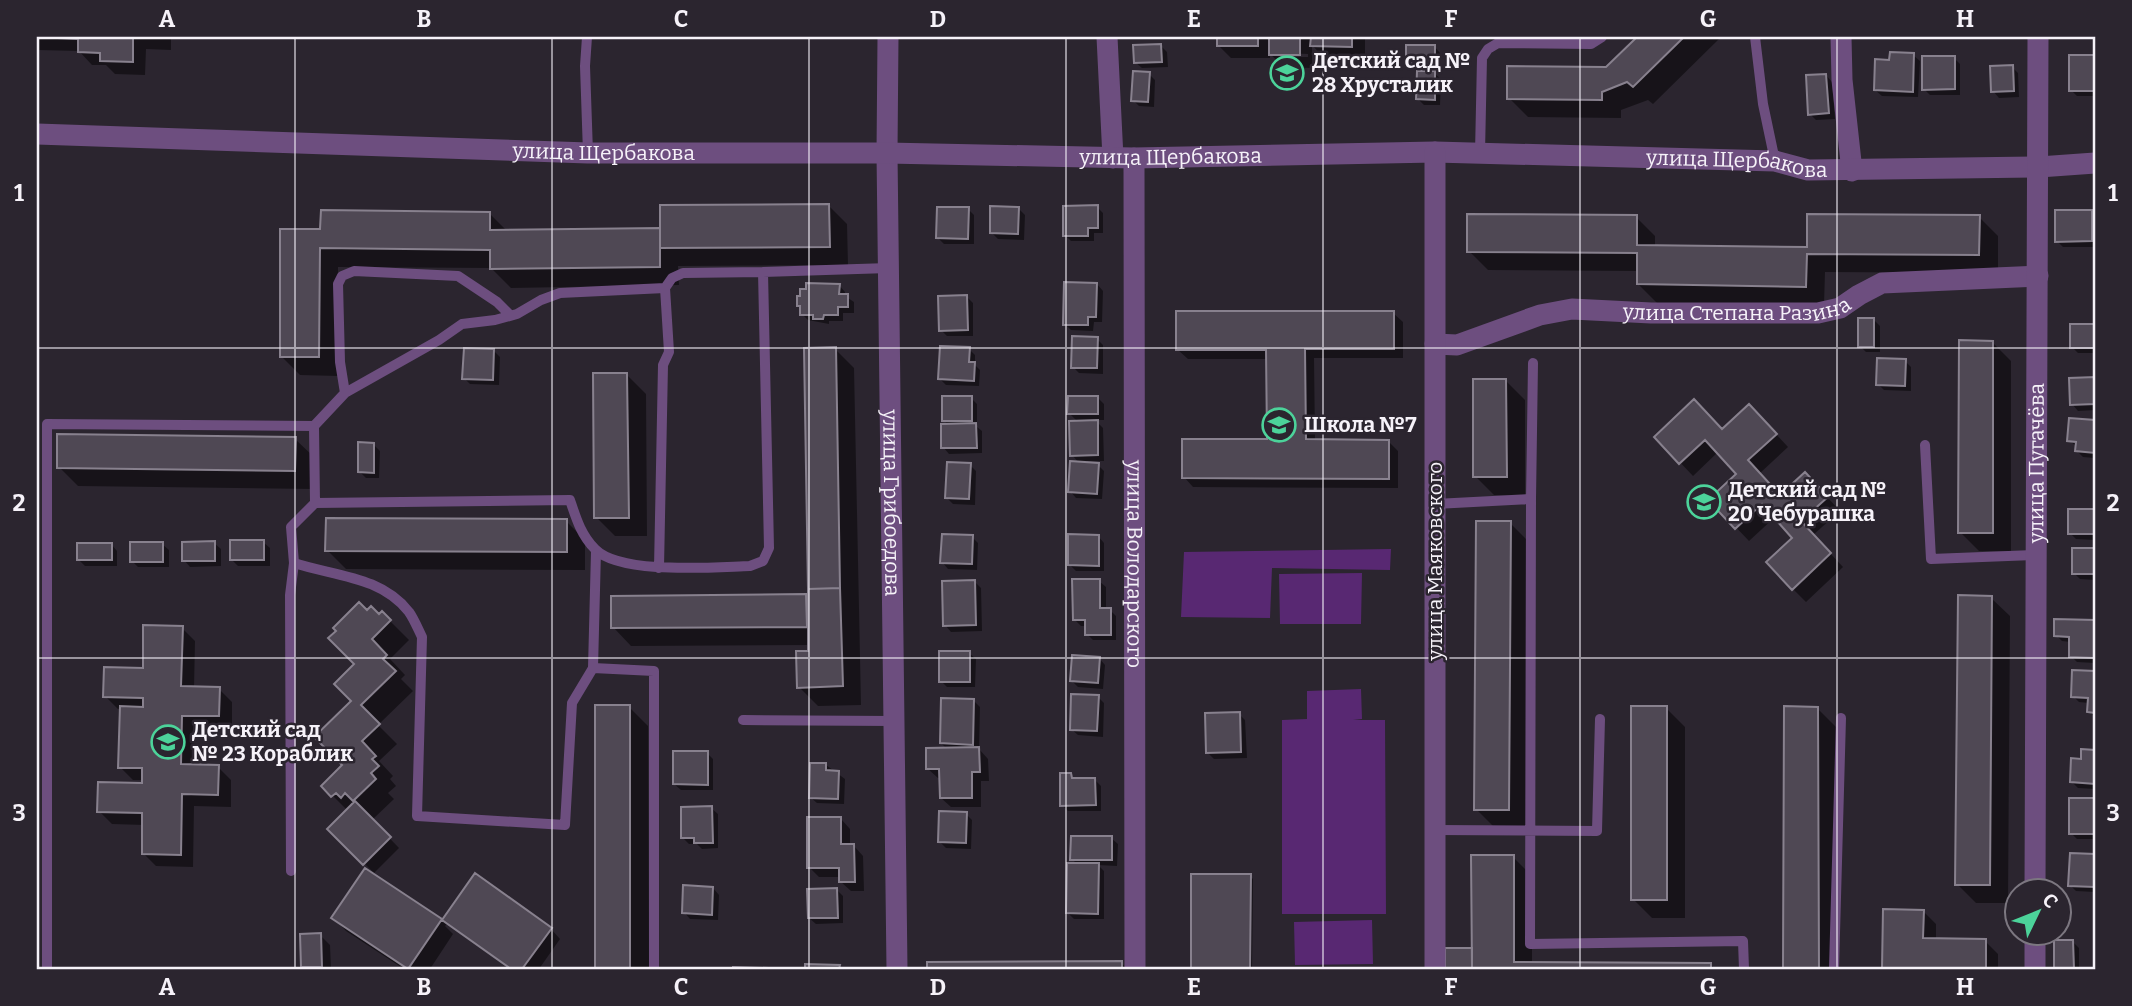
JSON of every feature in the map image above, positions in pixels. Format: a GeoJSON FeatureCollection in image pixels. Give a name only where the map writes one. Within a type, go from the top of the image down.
{"type":"FeatureCollection","features":[{"type":"Feature","properties":{"kind":"street","name":"улица Грибоедова"},"geometry":{"type":"LineString","coordinates":[[888,37],[887,153],[898,969]]}},
{"type":"Feature","properties":{"kind":"street","name":"улица Володарского"},"geometry":{"type":"LineString","coordinates":[[1107,37],[1124,158],[1135,969]]}},
{"type":"Feature","properties":{"kind":"street"},"geometry":{"type":"LineString","coordinates":[[1841,37],[1842,80],[1852,171]]}},
{"type":"Feature","properties":{"kind":"street","name":"улица Пугачёва"},"geometry":{"type":"LineString","coordinates":[[2035,876],[2038,37]]}},
{"type":"Feature","properties":{"kind":"street","name":"улица Щербакова"},"geometry":{"type":"LineString","coordinates":[[37,134],[588,153],[887,153],[1124,158],[1435,152],[1775,161],[1808,170],[1852,171],[2039,167],[2095,163]]}},
{"type":"Feature","properties":{"kind":"street","name":"улица Маяковского"},"geometry":{"type":"LineString","coordinates":[[1435,152],[1435,969]]}},
{"type":"Feature","properties":{"kind":"street","name":"улица Степана Разина"},"geometry":{"type":"LineString","coordinates":[[1435,344],[1457,345],[1540,315],[1572,309],[1651,313],[1818,313],[1840,308],[1882,283],[2038,276]]}},
{"type":"Feature","properties":{"kind":"street"},"geometry":{"type":"LineString","coordinates":[[2035,946],[2035,969]]}},
{"type":"Feature","properties":{"kind":"lane"},"geometry":{"type":"LineString","coordinates":[[587,37],[585,66],[588,153]]}},
{"type":"Feature","properties":{"kind":"lane"},"geometry":{"type":"LineString","coordinates":[[1480,153],[1482,58],[1488,49],[1498,43],[1591,44],[1602,37]]}},
{"type":"Feature","properties":{"kind":"lane"},"geometry":{"type":"LineString","coordinates":[[1755,37],[1763,104],[1775,161]]}},
{"type":"Feature","properties":{"kind":"lane"},"geometry":{"type":"LineString","coordinates":[[660,568],[663,365],[668,352],[664,288],[672,278],[683,273],[889,268]]}},
{"type":"Feature","properties":{"kind":"lane"},"geometry":{"type":"LineString","coordinates":[[345,393],[340,362],[338,284],[342,276],[354,271],[458,275],[497,302],[510,316]]}},
{"type":"Feature","properties":{"kind":"lane"},"geometry":{"type":"LineString","coordinates":[[291,871],[290,595],[294,563],[291,527],[315,503],[570,500],[579,527],[596,551],[618,561],[660,568],[750,566],[763,561],[769,548],[763,272]]}},
{"type":"Feature","properties":{"kind":"lane"},"geometry":{"type":"LineString","coordinates":[[315,503],[314,426],[345,393],[462,324],[510,316],[560,293],[664,288]]}},
{"type":"Feature","properties":{"kind":"lane"},"geometry":{"type":"LineString","coordinates":[[1533,363],[1530,944],[1743,941],[1744,969]]}},
{"type":"Feature","properties":{"kind":"lane"},"geometry":{"type":"LineString","coordinates":[[47,969],[47,424],[314,426]]}},
{"type":"Feature","properties":{"kind":"lane"},"geometry":{"type":"LineString","coordinates":[[1925,445],[1931,559],[2037,555]]}},
{"type":"Feature","properties":{"kind":"lane"},"geometry":{"type":"LineString","coordinates":[[1435,503],[1531,499]]}},
{"type":"Feature","properties":{"kind":"lane"},"geometry":{"type":"LineString","coordinates":[[294,563],[347,575],[391,594],[410,613],[422,637],[417,816],[565,825],[572,703],[593,668],[596,551]]}},
{"type":"Feature","properties":{"kind":"lane"},"geometry":{"type":"LineString","coordinates":[[593,668],[654,671],[654,969]]}},
{"type":"Feature","properties":{"kind":"lane"},"geometry":{"type":"LineString","coordinates":[[1834,969],[1841,718]]}},
{"type":"Feature","properties":{"kind":"lane"},"geometry":{"type":"LineString","coordinates":[[1435,830],[1597,831],[1600,719]]}},
{"type":"Feature","properties":{"kind":"lane"},"geometry":{"type":"LineString","coordinates":[[743,720],[894,721]]}},
{"type":"Feature","properties":{"kind":"shaded area"},"geometry":{"type":"Polygon","coordinates":[[[1391,549],[1390,570],[1272,568],[1270,618],[1181,617],[1184,552],[1391,549]]]}},
{"type":"Feature","properties":{"kind":"shaded area"},"geometry":{"type":"Polygon","coordinates":[[[1362,573],[1361,624],[1280,624],[1279,574],[1362,573]]]}},
{"type":"Feature","properties":{"kind":"shaded area"},"geometry":{"type":"Polygon","coordinates":[[[1361,689],[1362,719],[1353,720],[1385,720],[1386,914],[1282,914],[1282,720],[1307,719],[1307,691],[1361,689]]]}},
{"type":"Feature","properties":{"kind":"shaded area"},"geometry":{"type":"Polygon","coordinates":[[[1372,920],[1373,964],[1295,965],[1294,922],[1372,920]]]}},
{"type":"Feature","properties":{"kind":"building"},"geometry":{"type":"Polygon","coordinates":[[[37,37],[133,37],[133,62],[100,61],[100,53],[78,52],[78,39],[37,37]]]}},
{"type":"Feature","properties":{"kind":"building"},"geometry":{"type":"Polygon","coordinates":[[[1217,37],[1258,37],[1258,46],[1217,46],[1217,37]]]}},
{"type":"Feature","properties":{"kind":"building"},"geometry":{"type":"Polygon","coordinates":[[[1269,37],[1300,37],[1300,55],[1269,55],[1269,37]]]}},
{"type":"Feature","properties":{"kind":"building"},"geometry":{"type":"Polygon","coordinates":[[[1311,37],[1352,37],[1352,47],[1310,46],[1311,37]]]}},
{"type":"Feature","properties":{"kind":"building"},"geometry":{"type":"Polygon","coordinates":[[[1637,37],[1684,37],[1633,87],[1627,82],[1602,92],[1602,100],[1507,99],[1507,66],[1606,67],[1637,37]]]}},
{"type":"Feature","properties":{"kind":"building"},"geometry":{"type":"Polygon","coordinates":[[[1161,44],[1162,62],[1134,63],[1133,45],[1161,44]]]}},
{"type":"Feature","properties":{"kind":"building"},"geometry":{"type":"Polygon","coordinates":[[[1406,45],[1435,45],[1435,64],[1406,64],[1406,45]]]}},
{"type":"Feature","properties":{"kind":"building"},"geometry":{"type":"Polygon","coordinates":[[[1890,52],[1914,53],[1913,92],[1874,90],[1875,59],[1889,60],[1890,52]]]}},
{"type":"Feature","properties":{"kind":"building"},"geometry":{"type":"Polygon","coordinates":[[[2069,55],[2095,55],[2095,91],[2069,91],[2069,55]]]}},
{"type":"Feature","properties":{"kind":"building"},"geometry":{"type":"Polygon","coordinates":[[[1922,56],[1955,56],[1955,89],[1922,90],[1922,56]]]}},
{"type":"Feature","properties":{"kind":"building"},"geometry":{"type":"Polygon","coordinates":[[[2013,65],[2014,91],[1991,92],[1990,66],[2013,65]]]}},
{"type":"Feature","properties":{"kind":"building"},"geometry":{"type":"Polygon","coordinates":[[[1133,71],[1150,72],[1148,102],[1131,101],[1133,71]]]}},
{"type":"Feature","properties":{"kind":"building"},"geometry":{"type":"Polygon","coordinates":[[[1417,71],[1435,71],[1435,100],[1416,99],[1417,71]]]}},
{"type":"Feature","properties":{"kind":"building"},"geometry":{"type":"Polygon","coordinates":[[[1826,74],[1829,113],[1808,115],[1806,75],[1826,74]]]}},
{"type":"Feature","properties":{"kind":"building"},"geometry":{"type":"Polygon","coordinates":[[[829,204],[830,247],[660,248],[660,205],[829,204]]]}},
{"type":"Feature","properties":{"kind":"building"},"geometry":{"type":"Polygon","coordinates":[[[1098,205],[1098,228],[1088,228],[1088,236],[1063,236],[1063,206],[1098,205]]]}},
{"type":"Feature","properties":{"kind":"building"},"geometry":{"type":"Polygon","coordinates":[[[990,206],[1019,207],[1018,234],[990,233],[990,206]]]}},
{"type":"Feature","properties":{"kind":"building"},"geometry":{"type":"Polygon","coordinates":[[[937,207],[969,207],[968,239],[936,238],[937,207]]]}},
{"type":"Feature","properties":{"kind":"building"},"geometry":{"type":"Polygon","coordinates":[[[321,210],[490,212],[490,230],[660,228],[660,267],[490,269],[490,250],[320,248],[319,357],[280,357],[280,229],[320,229],[321,210]]]}},
{"type":"Feature","properties":{"kind":"building"},"geometry":{"type":"Polygon","coordinates":[[[2055,210],[2092,210],[2092,241],[2055,242],[2055,210]]]}},
{"type":"Feature","properties":{"kind":"building"},"geometry":{"type":"Polygon","coordinates":[[[1467,214],[1637,215],[1637,245],[1807,247],[1807,214],[1980,215],[1979,255],[1807,254],[1806,287],[1637,284],[1637,253],[1467,252],[1467,214]]]}},
{"type":"Feature","properties":{"kind":"building"},"geometry":{"type":"Polygon","coordinates":[[[1064,282],[1097,283],[1096,317],[1088,317],[1088,325],[1063,325],[1064,282]]]}},
{"type":"Feature","properties":{"kind":"building"},"geometry":{"type":"Polygon","coordinates":[[[806,283],[840,284],[839,294],[848,294],[848,307],[838,307],[838,315],[824,315],[823,319],[813,319],[813,315],[800,315],[797,296],[800,296],[800,289],[806,289],[806,283]]]}},
{"type":"Feature","properties":{"kind":"building"},"geometry":{"type":"Polygon","coordinates":[[[967,295],[968,330],[939,331],[938,296],[967,295]]]}},
{"type":"Feature","properties":{"kind":"building"},"geometry":{"type":"Polygon","coordinates":[[[1176,311],[1394,311],[1394,349],[1305,349],[1306,439],[1389,440],[1389,479],[1182,478],[1182,439],[1267,439],[1266,350],[1176,350],[1176,311]]]}},
{"type":"Feature","properties":{"kind":"building"},"geometry":{"type":"Polygon","coordinates":[[[1858,318],[1874,318],[1874,347],[1858,347],[1858,318]]]}},
{"type":"Feature","properties":{"kind":"building"},"geometry":{"type":"Polygon","coordinates":[[[2070,324],[2095,324],[2095,348],[2070,348],[2070,324]]]}},
{"type":"Feature","properties":{"kind":"building"},"geometry":{"type":"Polygon","coordinates":[[[1072,336],[1098,337],[1097,368],[1071,368],[1072,336]]]}},
{"type":"Feature","properties":{"kind":"building"},"geometry":{"type":"Polygon","coordinates":[[[1959,340],[1993,341],[1993,533],[1958,533],[1959,340]]]}},
{"type":"Feature","properties":{"kind":"building"},"geometry":{"type":"Polygon","coordinates":[[[940,346],[970,347],[969,362],[975,362],[974,381],[938,379],[940,346]]]}},
{"type":"Feature","properties":{"kind":"building"},"geometry":{"type":"Polygon","coordinates":[[[836,347],[840,588],[808,589],[804,348],[836,347]]]}},
{"type":"Feature","properties":{"kind":"building"},"geometry":{"type":"Polygon","coordinates":[[[464,348],[494,349],[493,380],[462,379],[464,348]]]}},
{"type":"Feature","properties":{"kind":"building"},"geometry":{"type":"Polygon","coordinates":[[[1877,358],[1906,359],[1905,386],[1876,385],[1877,358]]]}},
{"type":"Feature","properties":{"kind":"building"},"geometry":{"type":"Polygon","coordinates":[[[593,373],[627,373],[629,518],[594,518],[593,373]]]}},
{"type":"Feature","properties":{"kind":"building"},"geometry":{"type":"Polygon","coordinates":[[[2095,377],[2095,404],[2070,405],[2069,378],[2095,377]]]}},
{"type":"Feature","properties":{"kind":"building"},"geometry":{"type":"Polygon","coordinates":[[[1473,379],[1506,379],[1507,477],[1473,477],[1473,379]]]}},
{"type":"Feature","properties":{"kind":"building"},"geometry":{"type":"Polygon","coordinates":[[[942,396],[972,396],[972,421],[942,421],[942,396]]]}},
{"type":"Feature","properties":{"kind":"building"},"geometry":{"type":"Polygon","coordinates":[[[1068,396],[1098,396],[1098,414],[1067,414],[1068,396]]]}},
{"type":"Feature","properties":{"kind":"building"},"geometry":{"type":"Polygon","coordinates":[[[1694,399],[1722,429],[1749,404],[1777,434],[1748,460],[1780,495],[1805,472],[1828,497],[1801,521],[1831,553],[1792,590],[1766,562],[1792,538],[1762,504],[1735,529],[1708,500],[1736,474],[1705,440],[1679,464],[1654,437],[1694,399]]]}},
{"type":"Feature","properties":{"kind":"building"},"geometry":{"type":"Polygon","coordinates":[[[2069,418],[2095,420],[2095,453],[2075,451],[2076,442],[2067,441],[2069,418]]]}},
{"type":"Feature","properties":{"kind":"building"},"geometry":{"type":"Polygon","coordinates":[[[1098,420],[1098,455],[1070,456],[1069,421],[1098,420]]]}},
{"type":"Feature","properties":{"kind":"building"},"geometry":{"type":"Polygon","coordinates":[[[976,423],[977,448],[941,448],[941,424],[976,423]]]}},
{"type":"Feature","properties":{"kind":"building"},"geometry":{"type":"Polygon","coordinates":[[[57,434],[296,437],[295,471],[57,468],[57,434]]]}},
{"type":"Feature","properties":{"kind":"building"},"geometry":{"type":"Polygon","coordinates":[[[358,442],[374,443],[374,473],[358,472],[358,442]]]}},
{"type":"Feature","properties":{"kind":"building"},"geometry":{"type":"Polygon","coordinates":[[[1070,461],[1099,463],[1097,494],[1068,492],[1070,461]]]}},
{"type":"Feature","properties":{"kind":"building"},"geometry":{"type":"Polygon","coordinates":[[[947,462],[971,463],[969,499],[945,498],[947,462]]]}},
{"type":"Feature","properties":{"kind":"building"},"geometry":{"type":"Polygon","coordinates":[[[2068,509],[2095,509],[2095,534],[2068,534],[2068,509]]]}},
{"type":"Feature","properties":{"kind":"building"},"geometry":{"type":"Polygon","coordinates":[[[326,518],[567,519],[567,552],[325,551],[326,518]]]}},
{"type":"Feature","properties":{"kind":"building"},"geometry":{"type":"Polygon","coordinates":[[[1476,521],[1511,521],[1509,810],[1474,810],[1476,521]]]}},
{"type":"Feature","properties":{"kind":"building"},"geometry":{"type":"Polygon","coordinates":[[[942,534],[973,535],[972,564],[940,563],[942,534]]]}},
{"type":"Feature","properties":{"kind":"building"},"geometry":{"type":"Polygon","coordinates":[[[1068,534],[1099,535],[1099,566],[1068,565],[1068,534]]]}},
{"type":"Feature","properties":{"kind":"building"},"geometry":{"type":"Polygon","coordinates":[[[230,540],[264,540],[264,560],[230,560],[230,540]]]}},
{"type":"Feature","properties":{"kind":"building"},"geometry":{"type":"Polygon","coordinates":[[[215,541],[215,561],[182,561],[182,542],[215,541]]]}},
{"type":"Feature","properties":{"kind":"building"},"geometry":{"type":"Polygon","coordinates":[[[130,542],[163,542],[163,562],[130,562],[130,542]]]}},
{"type":"Feature","properties":{"kind":"building"},"geometry":{"type":"Polygon","coordinates":[[[77,543],[112,543],[112,560],[77,560],[77,543]]]}},
{"type":"Feature","properties":{"kind":"building"},"geometry":{"type":"Polygon","coordinates":[[[2072,548],[2095,548],[2095,574],[2072,574],[2072,548]]]}},
{"type":"Feature","properties":{"kind":"building"},"geometry":{"type":"Polygon","coordinates":[[[1072,579],[1100,579],[1100,608],[1111,608],[1111,635],[1085,635],[1085,620],[1073,620],[1072,579]]]}},
{"type":"Feature","properties":{"kind":"building"},"geometry":{"type":"Polygon","coordinates":[[[975,580],[976,625],[943,626],[942,581],[975,580]]]}},
{"type":"Feature","properties":{"kind":"building"},"geometry":{"type":"Polygon","coordinates":[[[840,588],[843,686],[797,688],[796,651],[808,651],[808,589],[840,588]]]}},
{"type":"Feature","properties":{"kind":"building"},"geometry":{"type":"Polygon","coordinates":[[[806,594],[807,627],[611,628],[611,596],[806,594]]]}},
{"type":"Feature","properties":{"kind":"building"},"geometry":{"type":"Polygon","coordinates":[[[1958,595],[1992,596],[1990,885],[1955,885],[1958,595]]]}},
{"type":"Feature","properties":{"kind":"building"},"geometry":{"type":"Polygon","coordinates":[[[359,602],[367,610],[371,606],[379,614],[382,611],[391,620],[372,639],[387,655],[383,659],[396,671],[361,705],[380,724],[362,741],[376,756],[372,759],[379,766],[371,773],[376,779],[353,801],[345,793],[341,798],[336,793],[331,797],[321,786],[342,765],[314,737],[351,701],[334,684],[354,664],[328,638],[336,631],[333,628],[359,602]]]}},
{"type":"Feature","properties":{"kind":"building"},"geometry":{"type":"Polygon","coordinates":[[[2054,619],[2095,620],[2095,658],[2069,657],[2069,637],[2054,636],[2054,619]]]}},
{"type":"Feature","properties":{"kind":"building"},"geometry":{"type":"Polygon","coordinates":[[[143,625],[183,626],[181,686],[220,687],[219,716],[182,716],[181,764],[219,765],[218,795],[182,794],[181,855],[142,854],[142,813],[97,812],[98,782],[142,783],[142,768],[118,768],[120,706],[143,707],[143,698],[103,697],[104,667],[143,668],[143,625]]]}},
{"type":"Feature","properties":{"kind":"building"},"geometry":{"type":"Polygon","coordinates":[[[939,651],[970,651],[970,682],[939,682],[939,651]]]}},
{"type":"Feature","properties":{"kind":"building"},"geometry":{"type":"Polygon","coordinates":[[[1072,655],[1100,657],[1098,683],[1070,681],[1072,655]]]}},
{"type":"Feature","properties":{"kind":"building"},"geometry":{"type":"Polygon","coordinates":[[[2072,670],[2095,671],[2095,713],[2087,712],[2088,698],[2071,697],[2072,670]]]}},
{"type":"Feature","properties":{"kind":"building"},"geometry":{"type":"Polygon","coordinates":[[[1071,694],[1099,695],[1097,731],[1070,730],[1071,694]]]}},
{"type":"Feature","properties":{"kind":"building"},"geometry":{"type":"Polygon","coordinates":[[[941,698],[974,699],[973,745],[940,743],[941,698]]]}},
{"type":"Feature","properties":{"kind":"building"},"geometry":{"type":"Polygon","coordinates":[[[595,705],[630,705],[630,969],[595,969],[595,705]]]}},
{"type":"Feature","properties":{"kind":"building"},"geometry":{"type":"Polygon","coordinates":[[[1631,706],[1667,706],[1667,900],[1631,900],[1631,706]]]}},
{"type":"Feature","properties":{"kind":"building"},"geometry":{"type":"Polygon","coordinates":[[[1784,706],[1818,707],[1819,969],[1783,969],[1784,706]]]}},
{"type":"Feature","properties":{"kind":"building"},"geometry":{"type":"Polygon","coordinates":[[[1240,712],[1241,752],[1206,753],[1205,713],[1240,712]]]}},
{"type":"Feature","properties":{"kind":"building"},"geometry":{"type":"Polygon","coordinates":[[[979,747],[980,772],[972,772],[972,798],[940,798],[939,769],[926,769],[926,748],[979,747]]]}},
{"type":"Feature","properties":{"kind":"building"},"geometry":{"type":"Polygon","coordinates":[[[2081,749],[2095,750],[2095,784],[2070,782],[2071,758],[2081,759],[2081,749]]]}},
{"type":"Feature","properties":{"kind":"building"},"geometry":{"type":"Polygon","coordinates":[[[673,751],[708,751],[708,785],[673,784],[673,751]]]}},
{"type":"Feature","properties":{"kind":"building"},"geometry":{"type":"Polygon","coordinates":[[[810,763],[826,763],[826,770],[839,771],[838,799],[809,798],[810,763]]]}},
{"type":"Feature","properties":{"kind":"building"},"geometry":{"type":"Polygon","coordinates":[[[1060,773],[1071,773],[1072,778],[1095,778],[1096,805],[1060,806],[1060,773]]]}},
{"type":"Feature","properties":{"kind":"building"},"geometry":{"type":"Polygon","coordinates":[[[2069,798],[2095,798],[2095,834],[2069,834],[2069,798]]]}},
{"type":"Feature","properties":{"kind":"building"},"geometry":{"type":"Polygon","coordinates":[[[355,801],[391,837],[363,865],[327,829],[355,801]]]}},
{"type":"Feature","properties":{"kind":"building"},"geometry":{"type":"Polygon","coordinates":[[[712,806],[713,843],[694,843],[694,838],[681,838],[681,807],[712,806]]]}},
{"type":"Feature","properties":{"kind":"building"},"geometry":{"type":"Polygon","coordinates":[[[939,811],[967,812],[966,843],[938,842],[939,811]]]}},
{"type":"Feature","properties":{"kind":"building"},"geometry":{"type":"Polygon","coordinates":[[[807,817],[841,817],[841,844],[854,844],[855,882],[839,882],[839,868],[807,868],[807,817]]]}},
{"type":"Feature","properties":{"kind":"building"},"geometry":{"type":"Polygon","coordinates":[[[1071,836],[1112,836],[1112,860],[1070,860],[1071,836]]]}},
{"type":"Feature","properties":{"kind":"building"},"geometry":{"type":"Polygon","coordinates":[[[2070,853],[2095,854],[2095,887],[2072,886],[2072,876],[2069,876],[2070,853]]]}},
{"type":"Feature","properties":{"kind":"building"},"geometry":{"type":"Polygon","coordinates":[[[1471,855],[1514,855],[1514,962],[1711,963],[1711,969],[1472,969],[1471,855]]]}},
{"type":"Feature","properties":{"kind":"building"},"geometry":{"type":"Polygon","coordinates":[[[1067,863],[1099,863],[1098,914],[1066,913],[1067,863]]]}},
{"type":"Feature","properties":{"kind":"building"},"geometry":{"type":"Polygon","coordinates":[[[365,868],[442,919],[408,969],[331,918],[365,868]]]}},
{"type":"Feature","properties":{"kind":"building"},"geometry":{"type":"Polygon","coordinates":[[[475,873],[552,928],[522,969],[511,969],[442,920],[475,873]]]}},
{"type":"Feature","properties":{"kind":"building"},"geometry":{"type":"Polygon","coordinates":[[[1191,874],[1251,874],[1250,969],[1191,969],[1191,874]]]}},
{"type":"Feature","properties":{"kind":"building"},"geometry":{"type":"Polygon","coordinates":[[[683,885],[713,887],[712,915],[682,913],[683,885]]]}},
{"type":"Feature","properties":{"kind":"building"},"geometry":{"type":"Polygon","coordinates":[[[837,888],[838,918],[808,918],[807,889],[837,888]]]}},
{"type":"Feature","properties":{"kind":"building"},"geometry":{"type":"Polygon","coordinates":[[[1883,909],[1924,910],[1923,938],[1986,939],[1986,969],[1882,969],[1883,909]]]}},
{"type":"Feature","properties":{"kind":"building"},"geometry":{"type":"Polygon","coordinates":[[[321,933],[322,967],[301,967],[300,934],[321,933]]]}},
{"type":"Feature","properties":{"kind":"building"},"geometry":{"type":"Polygon","coordinates":[[[2073,940],[2074,969],[2054,969],[2054,946],[2072,946],[2073,940]]]}},
{"type":"Feature","properties":{"kind":"building"},"geometry":{"type":"Polygon","coordinates":[[[1445,948],[1472,948],[1472,969],[1445,969],[1445,948]]]}},
{"type":"Feature","properties":{"kind":"building"},"geometry":{"type":"Polygon","coordinates":[[[1122,961],[1122,969],[927,969],[927,962],[1122,961]]]}},
{"type":"Feature","properties":{"kind":"building"},"geometry":{"type":"Polygon","coordinates":[[[805,964],[840,965],[839,969],[805,969],[805,964]]]}},
{"type":"Feature","properties":{"kind":"building"},"geometry":{"type":"Polygon","coordinates":[[[245,968],[245,969],[171,969],[245,968]]]}},
{"type":"Feature","properties":{"kind":"building"},"geometry":{"type":"Polygon","coordinates":[[[768,968],[768,969],[733,969],[768,968]]]}},
{"type":"Feature","properties":{"kind":"place","name":"Детский сад № 28 Хрусталик"},"geometry":{"type":"Point","coordinates":[1287,73]}},
{"type":"Feature","properties":{"kind":"place","name":"Школа №7"},"geometry":{"type":"Point","coordinates":[1279,425]}},
{"type":"Feature","properties":{"kind":"place","name":"Детский сад № 20 Чебурашка"},"geometry":{"type":"Point","coordinates":[1704,502]}},
{"type":"Feature","properties":{"kind":"place","name":"Детский сад № 23 Кораблик"},"geometry":{"type":"Point","coordinates":[168,742]}}]}
